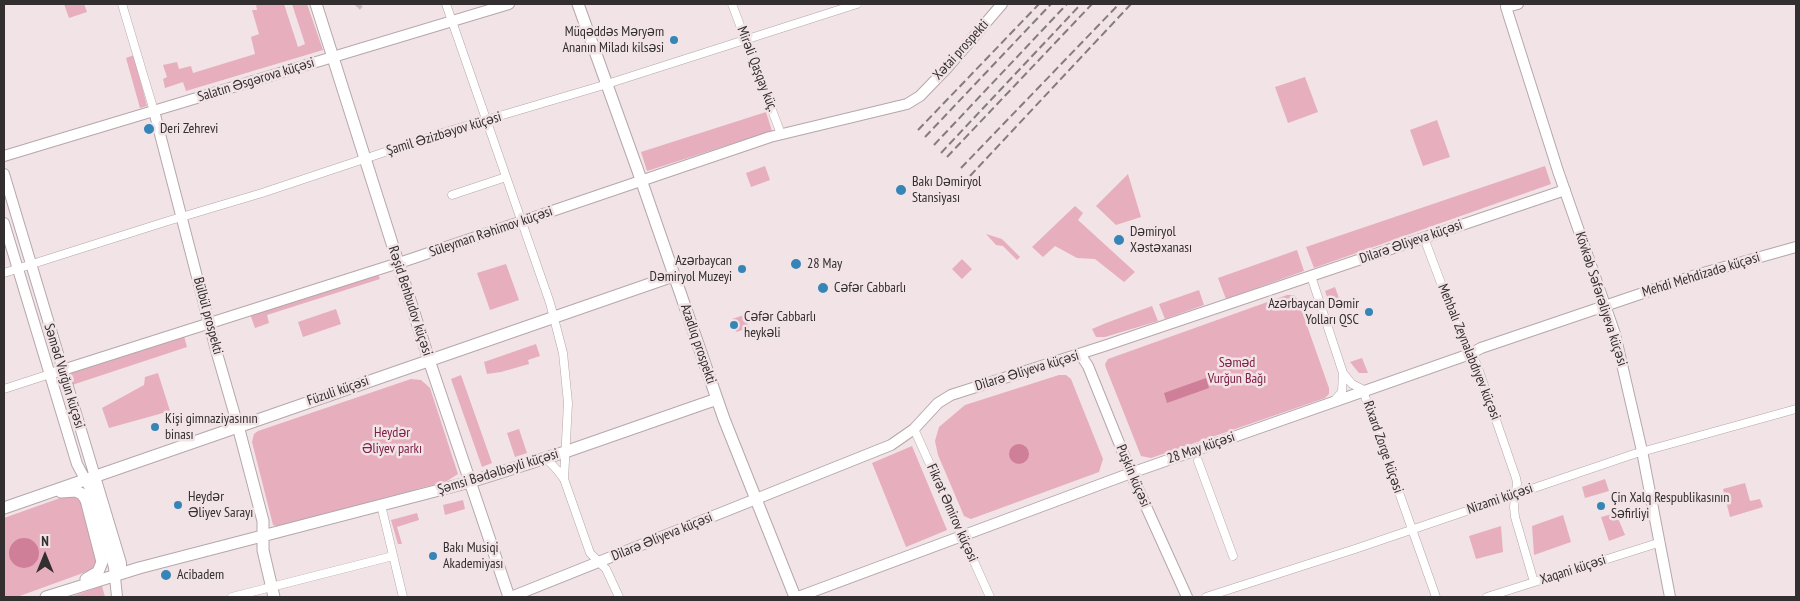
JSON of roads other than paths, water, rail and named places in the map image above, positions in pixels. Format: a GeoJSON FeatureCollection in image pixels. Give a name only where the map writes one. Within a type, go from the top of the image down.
{"type":"FeatureCollection","features":[{"type":"Feature","properties":{"kind":"main road","name":"Rəşid Behbudov küçəsi"},"geometry":{"type":"LineString","coordinates":[[316,4],[429,360],[510,597]]}},
{"type":"Feature","properties":{"kind":"main road","name":"Salatın Əsgərova küçəsi"},"geometry":{"type":"LineString","coordinates":[[4,156],[509,4]]}},
{"type":"Feature","properties":{"kind":"main road","name":"Azadlıq prospekti"},"geometry":{"type":"LineString","coordinates":[[578,4],[717,399],[755,500],[797,597]]}},
{"type":"Feature","properties":{"kind":"main road","name":"Xətai prospekti"},"geometry":{"type":"LineString","coordinates":[[920,96],[947,68],[1002,4]]}},
{"type":"Feature","properties":{"kind":"main road","name":"Kövkəb Səfərəliyeva küçəsi"},"geometry":{"type":"LineString","coordinates":[[1518,4],[1506,7],[1565,190],[1617,342],[1642,451],[1658,543],[1670,597]]}},
{"type":"Feature","properties":{"kind":"main road","name":"Süleyman Rəhimov küçəsi"},"geometry":{"type":"LineString","coordinates":[[50,374],[398,263],[781,134],[907,104],[920,96]]}},
{"type":"Feature","properties":{"kind":"main road","name":"Bülbül prospekti"},"geometry":{"type":"LineString","coordinates":[[154,111],[263,521],[262,540]]}},
{"type":"Feature","properties":{"kind":"main road","name":"Səməd Vurğun küçəsi"},"geometry":{"type":"LineString","coordinates":[[4,174],[62,370],[89,477],[121,566],[115,575],[117,597]]}},
{"type":"Feature","properties":{"kind":"main road","name":"Dilarə Əliyeva küçəsi"},"geometry":{"type":"LineString","coordinates":[[510,597],[891,445],[914,429],[938,403],[951,395],[1080,354],[1565,190]]}},
{"type":"Feature","properties":{"kind":"main road","name":"Səməd Vurğun küçəsi"},"geometry":{"type":"LineString","coordinates":[[4,223],[77,464],[89,477]]}},
{"type":"Feature","properties":{"kind":"main road","name":"Mehdi Mehdizadə küçəsi"},"geometry":{"type":"LineString","coordinates":[[1606,306],[1696,275],[1796,247]]}},
{"type":"Feature","properties":{"kind":"main road","name":"Füzuli küçəsi"},"geometry":{"type":"LineString","coordinates":[[4,508],[674,276]]}},
{"type":"Feature","properties":{"kind":"main road","name":"28 May küçəsi"},"geometry":{"type":"LineString","coordinates":[[797,597],[962,537],[1131,472],[1470,354],[1481,348],[1606,306]]}},
{"type":"Feature","properties":{"kind":"main road","name":"Puşkin küçəsi"},"geometry":{"type":"LineString","coordinates":[[1080,354],[1088,366],[1131,472],[1187,597]]}},
{"type":"Feature","properties":{"kind":"main road","name":"Şəmsi Bədəlbəyli küçəsi"},"geometry":{"type":"LineString","coordinates":[[115,575],[249,539],[262,540],[276,532],[470,482],[565,452],[717,399]]}},
{"type":"Feature","properties":{"kind":"main road"},"geometry":{"type":"LineString","coordinates":[[22,501],[66,491],[76,491],[82,494],[86,500],[101,558],[102,565],[96,574],[46,597]]}},
{"type":"Feature","properties":{"kind":"main road"},"geometry":{"type":"LineString","coordinates":[[262,540],[273,592]]}},
{"type":"Feature","properties":{"kind":"main road"},"geometry":{"type":"LineString","coordinates":[[46,597],[115,575]]}},
{"type":"Feature","properties":{"kind":"street"},"geometry":{"type":"LineString","coordinates":[[122,4],[154,111]]}},
{"type":"Feature","properties":{"kind":"street"},"geometry":{"type":"LineString","coordinates":[[446,4],[554,317],[566,371],[568,421],[564,479]]}},
{"type":"Feature","properties":{"kind":"street","name":"Mirəli Qaşqay küç."},"geometry":{"type":"LineString","coordinates":[[732,4],[781,134]]}},
{"type":"Feature","properties":{"kind":"street","name":"Şamil Əzizbəyov küçəsi"},"geometry":{"type":"LineString","coordinates":[[17,268],[262,193],[442,133],[607,84],[857,4]]}},
{"type":"Feature","properties":{"kind":"street"},"geometry":{"type":"LineString","coordinates":[[452,195],[506,177]]}},
{"type":"Feature","properties":{"kind":"street","name":"Mehbalı Zeynalabdıyev küçəsi"},"geometry":{"type":"LineString","coordinates":[[1424,238],[1462,339],[1479,370],[1516,478],[1515,517],[1534,582]]}},
{"type":"Feature","properties":{"kind":"street"},"geometry":{"type":"LineString","coordinates":[[4,273],[17,268]]}},
{"type":"Feature","properties":{"kind":"street"},"geometry":{"type":"LineString","coordinates":[[1311,276],[1343,374],[1342,392],[1333,402]]}},
{"type":"Feature","properties":{"kind":"street"},"geometry":{"type":"LineString","coordinates":[[4,389],[50,374]]}},
{"type":"Feature","properties":{"kind":"street","name":"Rixard Zorge küçəsi"},"geometry":{"type":"LineString","coordinates":[[1343,374],[1362,391],[1436,597]]}},
{"type":"Feature","properties":{"kind":"street","name":"Nizami küçəsi"},"geometry":{"type":"LineString","coordinates":[[1206,597],[1412,530],[1642,451],[1796,409]]}},
{"type":"Feature","properties":{"kind":"street","name":"Fikrət Əmirov küçəsi"},"geometry":{"type":"LineString","coordinates":[[914,429],[990,597]]}},
{"type":"Feature","properties":{"kind":"street"},"geometry":{"type":"LineString","coordinates":[[546,458],[555,466],[564,479],[590,553],[606,569],[619,597]]}},
{"type":"Feature","properties":{"kind":"street"},"geometry":{"type":"LineString","coordinates":[[1198,461],[1232,556]]}},
{"type":"Feature","properties":{"kind":"street"},"geometry":{"type":"LineString","coordinates":[[381,505],[403,597]]}},
{"type":"Feature","properties":{"kind":"street","name":"Xaqani küçəsi"},"geometry":{"type":"LineString","coordinates":[[1487,597],[1658,543]]}},
{"type":"Feature","properties":{"kind":"street"},"geometry":{"type":"LineString","coordinates":[[232,597],[273,592],[393,556]]}},
{"type":"Feature","properties":{"kind":"tunnel"},"geometry":{"type":"LineString","coordinates":[[357,7],[360,4]]}},
{"type":"Feature","properties":{"kind":"railway"},"geometry":{"type":"LineString","coordinates":[[918,130],[1039,4]]}},
{"type":"Feature","properties":{"kind":"railway"},"geometry":{"type":"LineString","coordinates":[[925,137],[1051,4]]}},
{"type":"Feature","properties":{"kind":"railway"},"geometry":{"type":"LineString","coordinates":[[934,145],[1067,4]]}},
{"type":"Feature","properties":{"kind":"railway"},"geometry":{"type":"LineString","coordinates":[[941,153],[1081,4]]}},
{"type":"Feature","properties":{"kind":"railway"},"geometry":{"type":"LineString","coordinates":[[947,157],[1092,4]]}},
{"type":"Feature","properties":{"kind":"railway"},"geometry":{"type":"LineString","coordinates":[[961,168],[1119,4]]}},
{"type":"Feature","properties":{"kind":"railway"},"geometry":{"type":"LineString","coordinates":[[970,176],[1131,4]]}},
{"type":"Feature","properties":{"kind":"place","name":"Müqəddəs Məryəm Ananın Miladı kilsəsi"},"geometry":{"type":"Point","coordinates":[674,40]}},
{"type":"Feature","properties":{"kind":"place","name":"Deri Zehrevi"},"geometry":{"type":"Point","coordinates":[149,129]}},
{"type":"Feature","properties":{"kind":"place","name":"Bakı Dəmiryol Stansiyası"},"geometry":{"type":"Point","coordinates":[901,190]}},
{"type":"Feature","properties":{"kind":"place","name":"Dəmiryol Xəstəxanası"},"geometry":{"type":"Point","coordinates":[1119,240]}},
{"type":"Feature","properties":{"kind":"place","name":"28 May"},"geometry":{"type":"Point","coordinates":[796,264]}},
{"type":"Feature","properties":{"kind":"place","name":"Azərbaycan Dəmiryol Muzeyi"},"geometry":{"type":"Point","coordinates":[742,269]}},
{"type":"Feature","properties":{"kind":"place","name":"Cəfər Cabbarlı"},"geometry":{"type":"Point","coordinates":[823,288]}},
{"type":"Feature","properties":{"kind":"place","name":"Azərbaycan Dəmir Yolları QSC"},"geometry":{"type":"Point","coordinates":[1369,312]}},
{"type":"Feature","properties":{"kind":"place","name":"Cəfər Cabbarlı heykəli"},"geometry":{"type":"Point","coordinates":[734,325]}},
{"type":"Feature","properties":{"kind":"place","name":"Kişi gimnaziyasının binası"},"geometry":{"type":"Point","coordinates":[155,427]}},
{"type":"Feature","properties":{"kind":"place","name":"Heydər Əliyev Sarayı"},"geometry":{"type":"Point","coordinates":[178,505]}},
{"type":"Feature","properties":{"kind":"place","name":"Çin Xalq Respublikasının Səfirliyi"},"geometry":{"type":"Point","coordinates":[1601,506]}},
{"type":"Feature","properties":{"kind":"place","name":"Bakı Musiqi Akademiyası"},"geometry":{"type":"Point","coordinates":[433,556]}},
{"type":"Feature","properties":{"kind":"place","name":"Acibadem"},"geometry":{"type":"Point","coordinates":[166,575]}},
{"type":"Feature","properties":{"kind":"park label","name":"Səməd Vurğun Bağı"},"geometry":{"type":"Point","coordinates":[1237,372]}},
{"type":"Feature","properties":{"kind":"park label","name":"Heydər Əliyev parkı"},"geometry":{"type":"Point","coordinates":[392,442]}}]}
